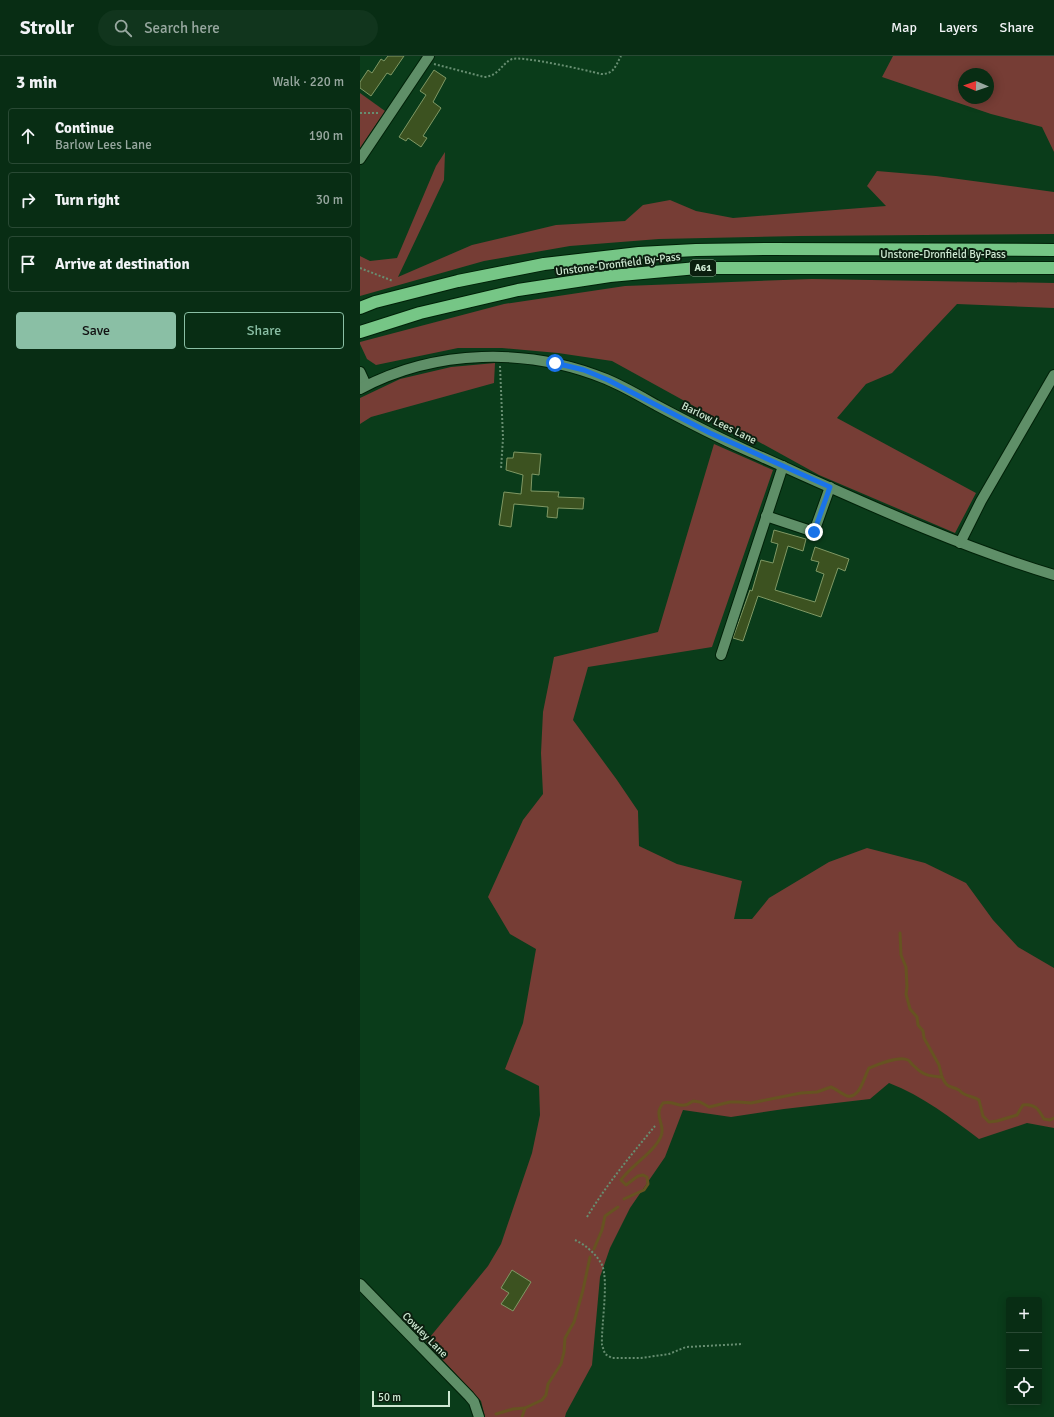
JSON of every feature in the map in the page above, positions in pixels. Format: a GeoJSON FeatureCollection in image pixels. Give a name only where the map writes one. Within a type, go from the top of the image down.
{"type":"FeatureCollection","features":[{"type":"Feature","properties":{"kind":"highway","name":"Unstone-Dronfield By-Pass"},"geometry":{"type":"LineString","coordinates":[[360,308],[375,302],[458,281],[544,264],[639,253],[763,249],[1054,250]]}},
{"type":"Feature","properties":{"kind":"highway","name":"Unstone-Dronfield By-Pass"},"geometry":{"type":"LineString","coordinates":[[360,332],[420,313],[518,290],[610,276],[697,268],[1054,268]]}},
{"type":"Feature","properties":{"kind":"street"},"geometry":{"type":"LineString","coordinates":[[360,159],[427,59]]}},
{"type":"Feature","properties":{"kind":"street","name":"Barlow Lees Lane"},"geometry":{"type":"LineString","coordinates":[[363,387],[385,377],[444,361],[500,356],[523,357],[584,370],[608,380],[710,433],[830,487],[960,543],[1017,564],[1054,575]]}},
{"type":"Feature","properties":{"kind":"street"},"geometry":{"type":"LineString","coordinates":[[360,372],[363,387]]}},
{"type":"Feature","properties":{"kind":"street"},"geometry":{"type":"LineString","coordinates":[[960,543],[985,495],[1054,375]]}},
{"type":"Feature","properties":{"kind":"street"},"geometry":{"type":"LineString","coordinates":[[720,655],[783,466]]}},
{"type":"Feature","properties":{"kind":"street"},"geometry":{"type":"LineString","coordinates":[[766,516],[814,532],[830,487]]}},
{"type":"Feature","properties":{"kind":"street","name":"Cowley Lane"},"geometry":{"type":"LineString","coordinates":[[360,1284],[474,1402],[479,1417]]}},
{"type":"Feature","properties":{"kind":"path"},"geometry":{"type":"LineString","coordinates":[[427,59],[484,77],[491,77],[511,59],[518,58],[534,59],[600,74],[608,74],[614,69],[621,56]]}},
{"type":"Feature","properties":{"kind":"path"},"geometry":{"type":"LineString","coordinates":[[360,113],[390,114]]}},
{"type":"Feature","properties":{"kind":"path"},"geometry":{"type":"LineString","coordinates":[[360,268],[393,281]]}},
{"type":"Feature","properties":{"kind":"path"},"geometry":{"type":"LineString","coordinates":[[500,356],[503,438],[501,469]]}},
{"type":"Feature","properties":{"kind":"path"},"geometry":{"type":"LineString","coordinates":[[587,1216],[626,1161],[655,1126]]}},
{"type":"Feature","properties":{"kind":"path"},"geometry":{"type":"LineString","coordinates":[[575,1240],[582,1243],[592,1252],[602,1266],[605,1286],[602,1345],[605,1354],[612,1358],[641,1358],[669,1354],[686,1347],[743,1344]]}},
{"type":"Feature","properties":{"kind":"shaded area"},"geometry":{"type":"Polygon","coordinates":[[[893,56],[1054,56],[1054,152],[1042,127],[991,114],[962,104],[994,104],[994,68],[958,68],[958,103],[882,77],[893,56]]]}},
{"type":"Feature","properties":{"kind":"shaded area"},"geometry":{"type":"Polygon","coordinates":[[[360,93],[385,111],[360,148],[360,93]]]}},
{"type":"Feature","properties":{"kind":"shaded area"},"geometry":{"type":"Polygon","coordinates":[[[445,152],[444,180],[398,277],[472,245],[556,225],[625,221],[643,205],[670,200],[696,211],[733,218],[886,206],[867,186],[877,171],[936,176],[1054,192],[1054,234],[799,236],[659,239],[570,246],[484,261],[360,296],[360,256],[370,261],[397,258],[436,166],[445,152]]]}},
{"type":"Feature","properties":{"kind":"shaded area"},"geometry":{"type":"Polygon","coordinates":[[[812,279],[1054,283],[1054,308],[957,304],[892,373],[866,384],[837,418],[976,493],[955,533],[819,475],[612,361],[558,353],[502,348],[458,348],[376,365],[367,359],[360,344],[360,342],[504,304],[625,286],[812,279]]]}},
{"type":"Feature","properties":{"kind":"shaded area"},"geometry":{"type":"Polygon","coordinates":[[[495,363],[494,383],[371,417],[360,424],[360,398],[400,379],[451,367],[495,363]]]}},
{"type":"Feature","properties":{"kind":"shaded area"},"geometry":{"type":"Polygon","coordinates":[[[714,444],[773,470],[712,647],[588,667],[573,720],[638,811],[639,846],[677,864],[742,881],[734,919],[752,919],[769,898],[829,862],[867,848],[925,863],[966,883],[993,920],[1018,947],[1054,968],[1054,1128],[1027,1123],[979,1139],[947,1115],[925,1101],[889,1083],[870,1099],[731,1117],[683,1110],[665,1157],[630,1208],[610,1248],[600,1277],[592,1365],[565,1417],[485,1417],[481,1401],[426,1342],[488,1266],[501,1244],[532,1153],[540,1115],[539,1086],[505,1069],[523,1023],[536,949],[510,934],[488,897],[523,820],[543,794],[541,753],[543,712],[554,657],[658,632],[714,444]]]}},
{"type":"Feature","properties":{"kind":"building"},"geometry":{"type":"Polygon","coordinates":[[[388,56],[404,56],[391,75],[387,73],[371,96],[360,88],[360,82],[368,70],[372,73],[381,59],[384,61],[388,56]]]}},
{"type":"Feature","properties":{"kind":"building"},"geometry":{"type":"Polygon","coordinates":[[[434,70],[446,78],[433,102],[441,108],[423,136],[427,138],[421,147],[408,138],[406,141],[399,137],[426,95],[420,91],[434,70]]]}},
{"type":"Feature","properties":{"kind":"building"},"geometry":{"type":"Polygon","coordinates":[[[514,452],[541,454],[539,475],[532,474],[531,491],[559,492],[558,497],[584,498],[583,509],[558,508],[557,518],[547,517],[548,507],[514,504],[511,527],[499,525],[504,492],[521,494],[523,475],[506,470],[507,458],[513,458],[514,452]]]}},
{"type":"Feature","properties":{"kind":"building"},"geometry":{"type":"Polygon","coordinates":[[[774,530],[806,539],[803,551],[788,546],[775,590],[815,602],[824,574],[816,571],[819,562],[811,560],[815,547],[849,559],[845,571],[838,568],[821,617],[758,596],[743,641],[733,638],[750,590],[752,591],[761,560],[773,563],[778,544],[771,542],[774,530]]]}},
{"type":"Feature","properties":{"kind":"building"},"geometry":{"type":"Polygon","coordinates":[[[512,1270],[531,1282],[513,1311],[501,1304],[509,1293],[501,1288],[512,1270]]]}},
{"type":"Feature","properties":{"kind":"waterway"},"geometry":{"type":"LineString","coordinates":[[900,933],[901,955],[906,967],[906,994],[910,1009],[917,1017],[918,1025],[923,1031],[924,1038],[939,1065],[942,1077]]}},
{"type":"Feature","properties":{"kind":"waterway"},"geometry":{"type":"LineString","coordinates":[[624,1199],[644,1190],[648,1184],[647,1177],[643,1175],[638,1176],[626,1185],[621,1180],[630,1169],[658,1142],[662,1133],[659,1112],[663,1103],[667,1102],[685,1105],[693,1101],[700,1102],[709,1107],[730,1102],[751,1103],[801,1093],[817,1092],[831,1087],[847,1096],[851,1096],[858,1091],[869,1068],[888,1061],[904,1059],[909,1061],[924,1074],[942,1077],[949,1086],[979,1100],[983,1116],[989,1122],[1017,1115],[1023,1105],[1034,1106],[1044,1119],[1050,1120],[1054,1118]]}},
{"type":"Feature","properties":{"kind":"waterway"},"geometry":{"type":"LineString","coordinates":[[594,1249],[602,1230],[605,1216],[618,1207]]}},
{"type":"Feature","properties":{"kind":"waterway"},"geometry":{"type":"LineString","coordinates":[[522,1417],[525,1408],[542,1400],[546,1395],[548,1384],[561,1364],[565,1338],[574,1322],[590,1257]]}},
{"type":"Feature","properties":{"kind":"waterway"},"geometry":{"type":"LineString","coordinates":[[496,1414],[513,1409],[525,1408]]}},
{"type":"Feature","properties":{"kind":"route"},"geometry":{"type":"LineString","coordinates":[[555,363],[584,370],[608,380],[710,433],[830,487],[814,532]]}}]}
